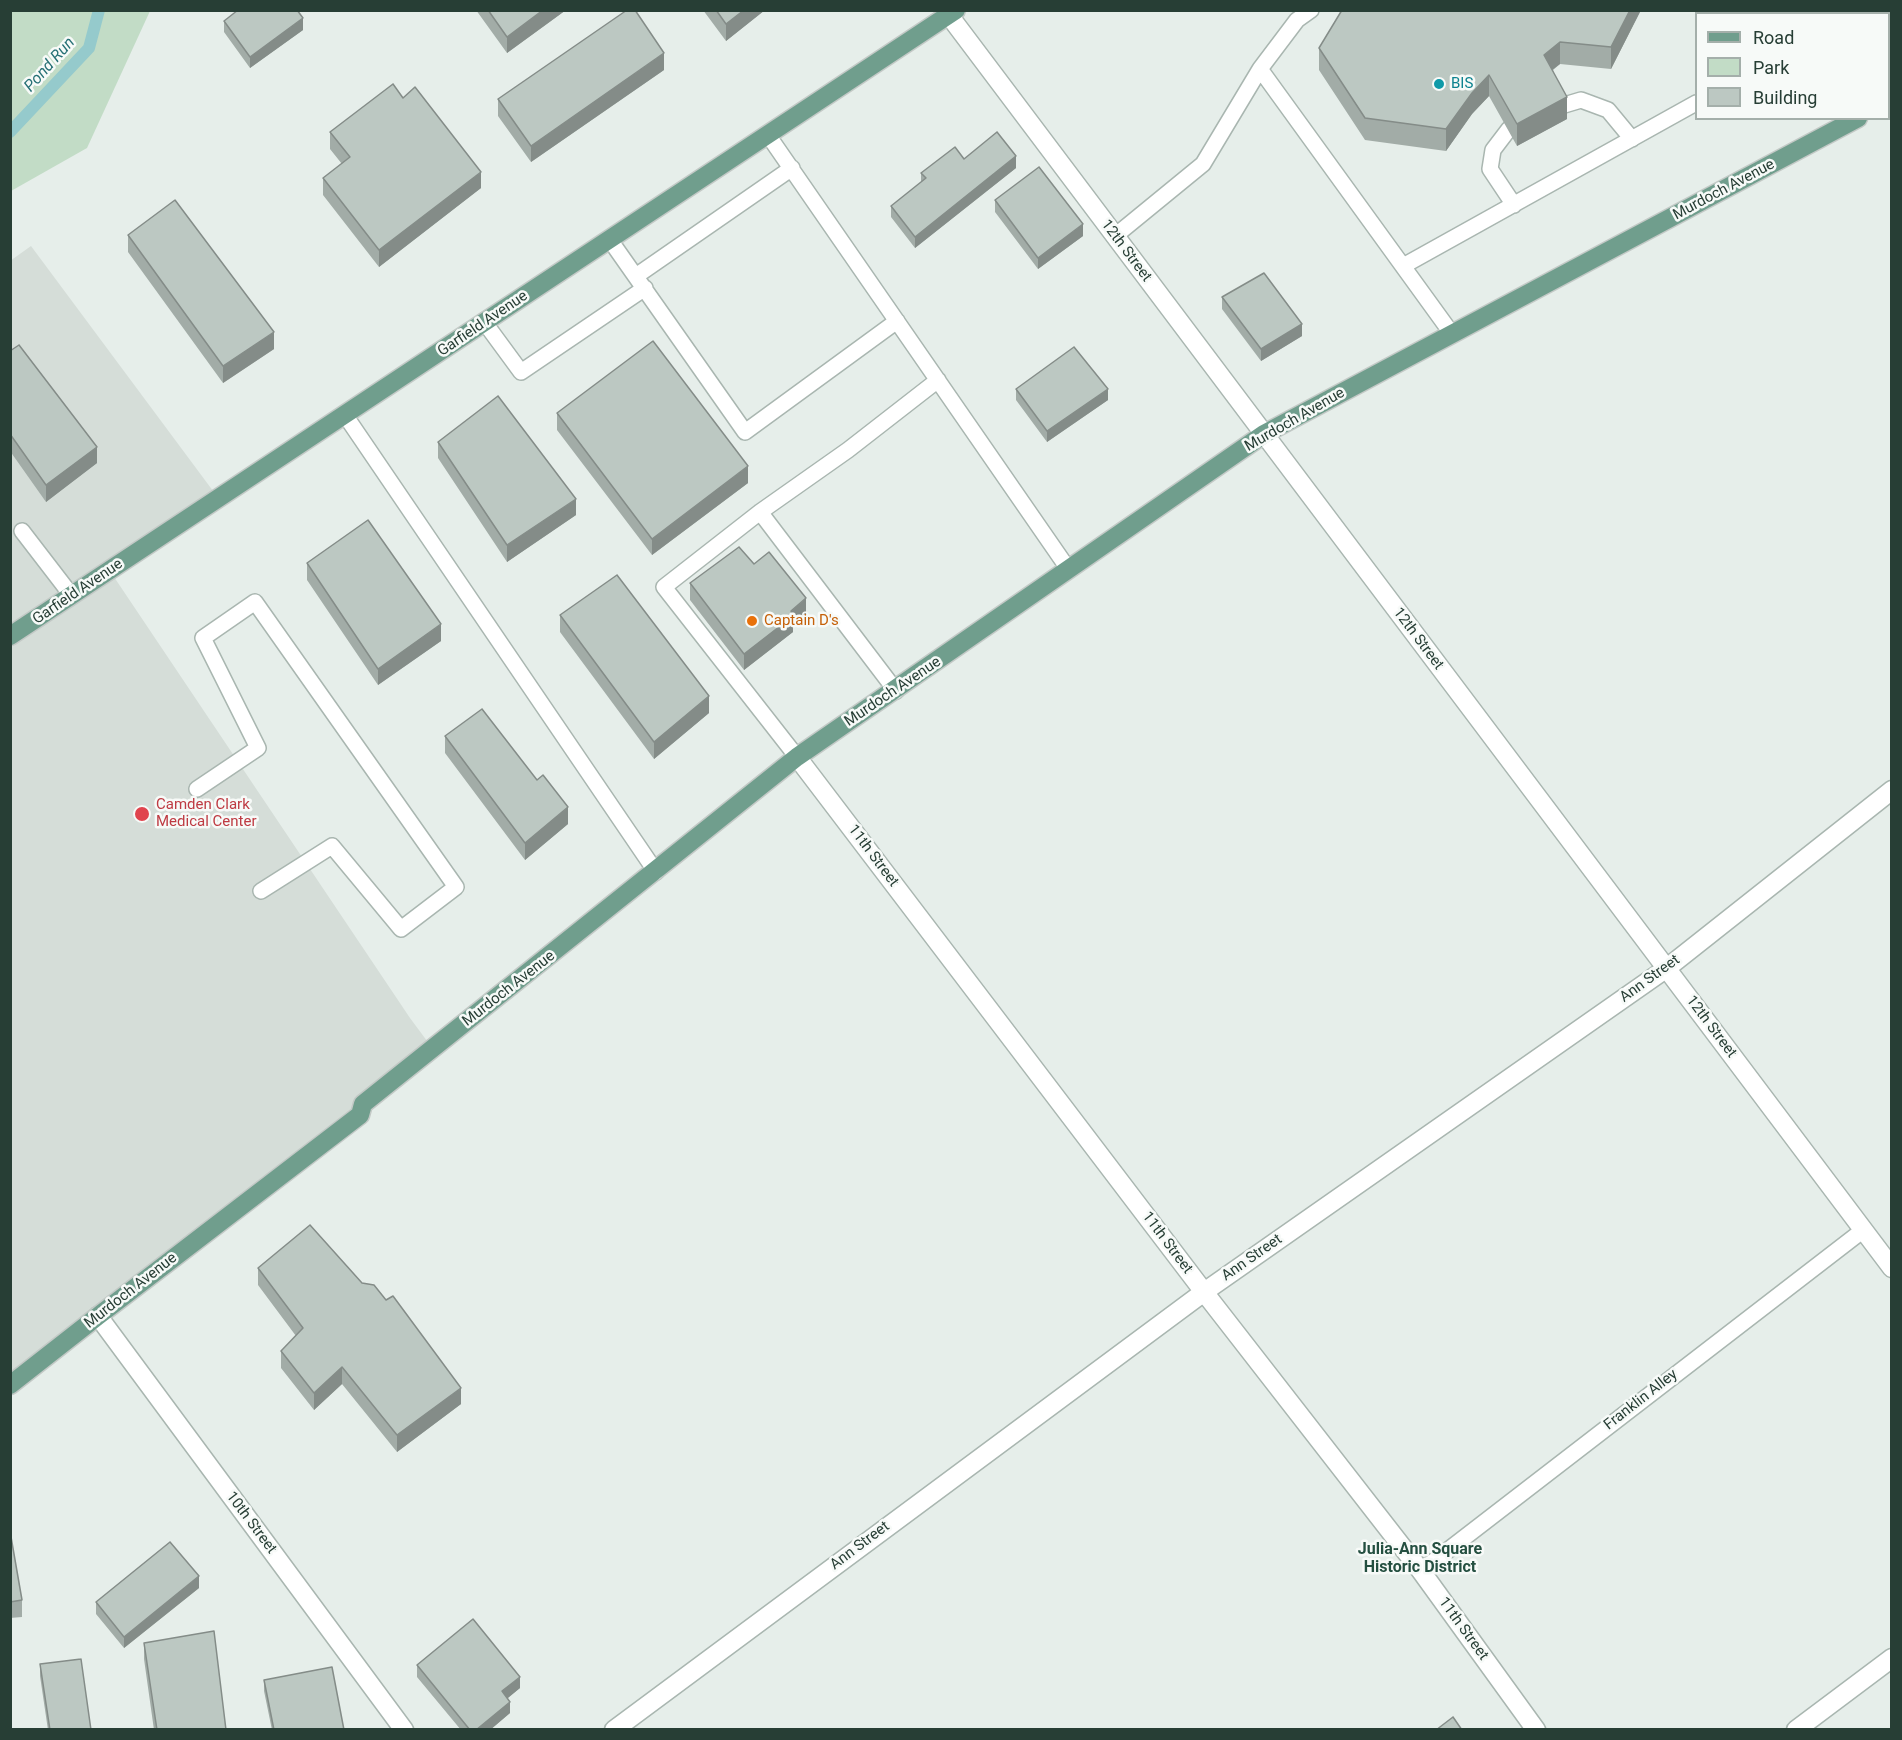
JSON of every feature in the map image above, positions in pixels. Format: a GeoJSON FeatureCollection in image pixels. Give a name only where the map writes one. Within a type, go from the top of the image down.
{"type":"FeatureCollection","features":[{"type":"Feature","properties":{"kind":"main road","name":"Garfield Avenue"},"geometry":{"type":"LineString","coordinates":[[10,636],[485,323],[950,12]]}},
{"type":"Feature","properties":{"kind":"main road","name":"Murdoch Avenue"},"geometry":{"type":"LineString","coordinates":[[10,1385],[360,1115],[363,1104],[797,757],[896,691],[1264,434],[1452,334],[1832,125],[1851,120]]}},
{"type":"Feature","properties":{"kind":"street","name":"12th Street"},"geometry":{"type":"LineString","coordinates":[[950,12],[1114,236],[1892,1268]]}},
{"type":"Feature","properties":{"kind":"street","name":"11th Street"},"geometry":{"type":"LineString","coordinates":[[797,757],[1204,1292],[1421,1570],[1536,1730]]}},
{"type":"Feature","properties":{"kind":"street","name":"Ann Street"},"geometry":{"type":"LineString","coordinates":[[614,1730],[1204,1292],[1667,968],[1892,790]]}},
{"type":"Feature","properties":{"kind":"street","name":"10th Street"},"geometry":{"type":"LineString","coordinates":[[98,1316],[404,1730]]}},
{"type":"Feature","properties":{"kind":"street"},"geometry":{"type":"LineString","coordinates":[[1796,1730],[1892,1658]]}},
{"type":"Feature","properties":{"kind":"lane"},"geometry":{"type":"LineString","coordinates":[[1114,236],[1203,164],[1260,69],[1297,20],[1311,10]]}},
{"type":"Feature","properties":{"kind":"lane"},"geometry":{"type":"LineString","coordinates":[[1260,69],[1452,334]]}},
{"type":"Feature","properties":{"kind":"lane"},"geometry":{"type":"LineString","coordinates":[[1561,106],[1581,100],[1608,110],[1632,139]]}},
{"type":"Feature","properties":{"kind":"lane"},"geometry":{"type":"LineString","coordinates":[[1403,267],[1695,105]]}},
{"type":"Feature","properties":{"kind":"lane"},"geometry":{"type":"LineString","coordinates":[[1509,129],[1492,150],[1491,169],[1514,205]]}},
{"type":"Feature","properties":{"kind":"lane"},"geometry":{"type":"LineString","coordinates":[[768,135],[1069,570]]}},
{"type":"Feature","properties":{"kind":"lane"},"geometry":{"type":"LineString","coordinates":[[485,323],[521,372],[792,168]]}},
{"type":"Feature","properties":{"kind":"lane"},"geometry":{"type":"LineString","coordinates":[[610,240],[745,432],[897,321]]}},
{"type":"Feature","properties":{"kind":"lane"},"geometry":{"type":"LineString","coordinates":[[797,757],[664,587],[760,512],[848,450],[938,380]]}},
{"type":"Feature","properties":{"kind":"lane"},"geometry":{"type":"LineString","coordinates":[[345,415],[656,872]]}},
{"type":"Feature","properties":{"kind":"lane"},"geometry":{"type":"LineString","coordinates":[[760,512],[896,691]]}},
{"type":"Feature","properties":{"kind":"lane"},"geometry":{"type":"LineString","coordinates":[[22,531],[72,597]]}},
{"type":"Feature","properties":{"kind":"lane"},"geometry":{"type":"LineString","coordinates":[[197,789],[258,748],[203,638],[255,602],[456,887],[401,929],[332,846],[261,891]]}},
{"type":"Feature","properties":{"kind":"lane","name":"Franklin Alley"},"geometry":{"type":"LineString","coordinates":[[1421,1570],[1862,1231]]}},
{"type":"Feature","properties":{"kind":"shaded area","name":"Camden Clark Medical Center"},"geometry":{"type":"Polygon","coordinates":[[[31,246],[219,499],[110,571],[433,1049],[11,1385],[10,261],[31,246]]]}},
{"type":"Feature","properties":{"kind":"green space"},"geometry":{"type":"Polygon","coordinates":[[[11,10],[150,11],[87,148],[11,191],[11,10]]]}},
{"type":"Feature","properties":{"kind":"building"},"geometry":{"type":"Polygon","coordinates":[[[238,10],[297,10],[303,18],[250,57],[224,21],[238,10]]]}},
{"type":"Feature","properties":{"kind":"building"},"geometry":{"type":"Polygon","coordinates":[[[488,10],[543,10],[507,37],[488,10]]]}},
{"type":"Feature","properties":{"kind":"building"},"geometry":{"type":"Polygon","coordinates":[[[627,10],[635,10],[664,53],[531,146],[498,99],[627,10]]]}},
{"type":"Feature","properties":{"kind":"building"},"geometry":{"type":"Polygon","coordinates":[[[716,10],[744,10],[726,24],[716,10]]]}},
{"type":"Feature","properties":{"kind":"building","name":"BIS"},"geometry":{"type":"Polygon","coordinates":[[[1342,10],[1630,10],[1611,47],[1560,42],[1544,55],[1567,97],[1517,124],[1489,75],[1472,93],[1446,129],[1365,118],[1319,48],[1342,10]]]}},
{"type":"Feature","properties":{"kind":"building"},"geometry":{"type":"Polygon","coordinates":[[[393,84],[403,98],[415,87],[481,172],[379,250],[323,178],[350,157],[330,132],[393,84]]]}},
{"type":"Feature","properties":{"kind":"building"},"geometry":{"type":"Polygon","coordinates":[[[997,132],[1016,156],[915,237],[891,206],[926,178],[921,173],[955,147],[964,159],[997,132]]]}},
{"type":"Feature","properties":{"kind":"building"},"geometry":{"type":"Polygon","coordinates":[[[1039,167],[1083,224],[1038,258],[995,200],[1039,167]]]}},
{"type":"Feature","properties":{"kind":"building"},"geometry":{"type":"Polygon","coordinates":[[[175,200],[274,332],[223,366],[128,235],[175,200]]]}},
{"type":"Feature","properties":{"kind":"building"},"geometry":{"type":"Polygon","coordinates":[[[1264,273],[1302,324],[1261,349],[1222,297],[1264,273]]]}},
{"type":"Feature","properties":{"kind":"building"},"geometry":{"type":"Polygon","coordinates":[[[653,341],[748,466],[652,539],[557,413],[653,341]]]}},
{"type":"Feature","properties":{"kind":"building"},"geometry":{"type":"Polygon","coordinates":[[[19,345],[97,447],[46,485],[10,434],[10,351],[19,345]]]}},
{"type":"Feature","properties":{"kind":"building"},"geometry":{"type":"Polygon","coordinates":[[[1074,347],[1108,389],[1047,431],[1016,389],[1074,347]]]}},
{"type":"Feature","properties":{"kind":"building"},"geometry":{"type":"Polygon","coordinates":[[[498,396],[576,499],[507,545],[438,442],[498,396]]]}},
{"type":"Feature","properties":{"kind":"building"},"geometry":{"type":"Polygon","coordinates":[[[368,520],[441,624],[378,669],[307,563],[368,520]]]}},
{"type":"Feature","properties":{"kind":"building","name":"Captain D's"},"geometry":{"type":"Polygon","coordinates":[[[739,547],[754,564],[769,552],[806,598],[791,611],[793,616],[744,654],[690,583],[739,547]]]}},
{"type":"Feature","properties":{"kind":"building"},"geometry":{"type":"Polygon","coordinates":[[[617,575],[709,696],[654,742],[560,615],[617,575]]]}},
{"type":"Feature","properties":{"kind":"building"},"geometry":{"type":"Polygon","coordinates":[[[482,709],[537,780],[543,775],[568,807],[525,843],[445,736],[482,709]]]}},
{"type":"Feature","properties":{"kind":"building"},"geometry":{"type":"Polygon","coordinates":[[[310,1225],[362,1283],[374,1285],[386,1300],[393,1296],[461,1388],[397,1435],[342,1367],[314,1393],[281,1351],[303,1328],[258,1268],[310,1225]]]}},
{"type":"Feature","properties":{"kind":"building"},"geometry":{"type":"Polygon","coordinates":[[[10,1531],[22,1600],[10,1602],[10,1531]]]}},
{"type":"Feature","properties":{"kind":"building"},"geometry":{"type":"Polygon","coordinates":[[[170,1542],[199,1576],[124,1637],[96,1602],[170,1542]]]}},
{"type":"Feature","properties":{"kind":"building"},"geometry":{"type":"Polygon","coordinates":[[[473,1619],[520,1677],[502,1691],[510,1702],[476,1730],[470,1730],[417,1665],[473,1619]]]}},
{"type":"Feature","properties":{"kind":"building"},"geometry":{"type":"Polygon","coordinates":[[[214,1631],[226,1730],[157,1730],[144,1643],[214,1631]]]}},
{"type":"Feature","properties":{"kind":"building"},"geometry":{"type":"Polygon","coordinates":[[[81,1659],[91,1730],[50,1730],[40,1664],[81,1659]]]}},
{"type":"Feature","properties":{"kind":"building"},"geometry":{"type":"Polygon","coordinates":[[[332,1667],[344,1730],[274,1730],[264,1680],[332,1667]]]}},
{"type":"Feature","properties":{"kind":"building"},"geometry":{"type":"Polygon","coordinates":[[[1453,1717],[1462,1730],[1436,1730],[1453,1717]]]}},
{"type":"Feature","properties":{"kind":"waterway","name":"Pond Run"},"geometry":{"type":"LineString","coordinates":[[10,132],[89,48],[99,10]]}},
{"type":"Feature","properties":{"kind":"place","name":"BIS"},"geometry":{"type":"Point","coordinates":[1439,84]}},
{"type":"Feature","properties":{"kind":"place","name":"Captain D's"},"geometry":{"type":"Point","coordinates":[752,621]}},
{"type":"Feature","properties":{"kind":"place","name":"Camden Clark Medical Center"},"geometry":{"type":"Point","coordinates":[142,814]}},
{"type":"Feature","properties":{"kind":"district","name":"Julia-Ann Square Historic District"},"geometry":{"type":"Point","coordinates":[1420,1559]}}]}
